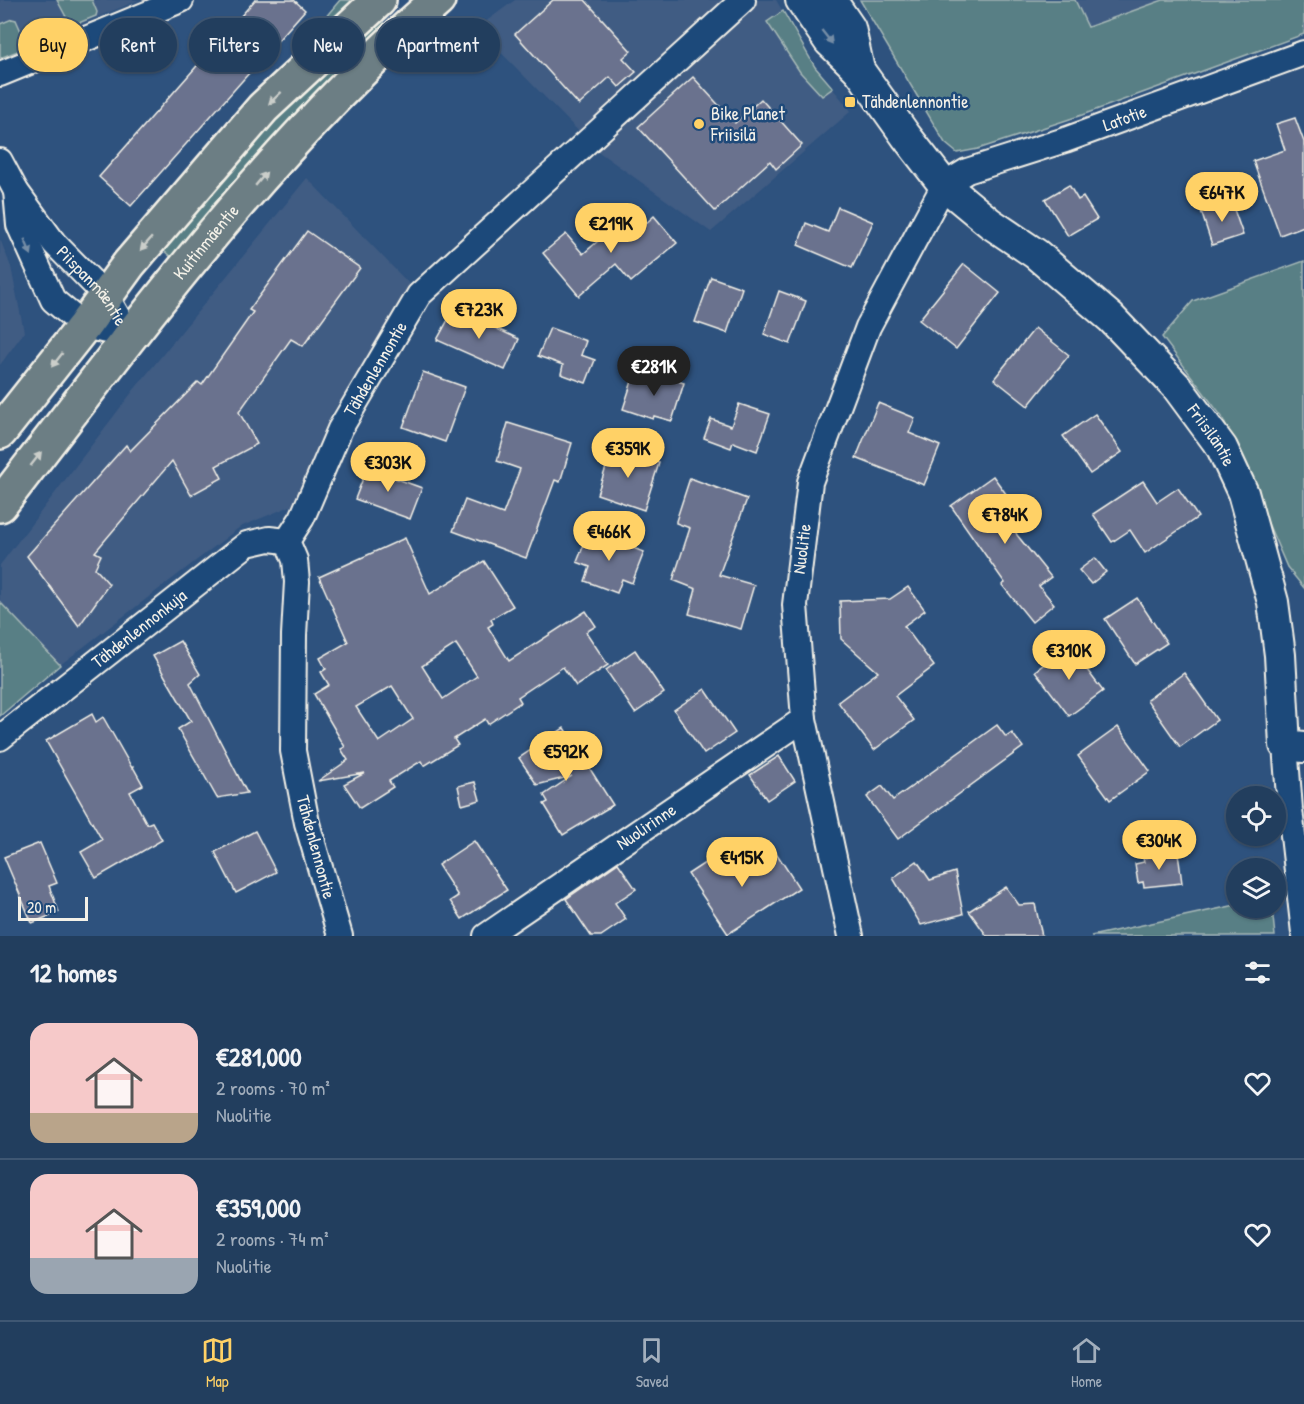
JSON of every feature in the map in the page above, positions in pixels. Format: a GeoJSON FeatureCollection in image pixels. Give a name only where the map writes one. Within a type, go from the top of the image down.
{"type":"FeatureCollection","features":[{"type":"Feature","properties":{"kind":"main road"},"geometry":{"type":"LineString","coordinates":[[0,432],[84,326],[129,264],[263,108],[379,0]]}},
{"type":"Feature","properties":{"kind":"main road","name":"Kuitinmäentie"},"geometry":{"type":"LineString","coordinates":[[0,505],[129,336],[296,137],[353,78],[438,0]]}},
{"type":"Feature","properties":{"kind":"street"},"geometry":{"type":"LineString","coordinates":[[0,74],[181,0]]}},
{"type":"Feature","properties":{"kind":"street","name":"Tähdenlennontie"},"geometry":{"type":"LineString","coordinates":[[340,936],[307,823],[293,751],[297,582],[295,560],[287,541],[302,518],[340,429],[419,295],[743,0]]}},
{"type":"Feature","properties":{"kind":"street","name":"Friisiläntie"},"geometry":{"type":"LineString","coordinates":[[801,0],[830,41],[859,70],[944,185],[990,223],[1036,254],[1111,318],[1177,387],[1222,448],[1243,493],[1274,602],[1294,746],[1290,809],[1304,933]]}},
{"type":"Feature","properties":{"kind":"street","name":"Friisiläntie"},"geometry":{"type":"LineString","coordinates":[[831,0],[850,28],[859,70]]}},
{"type":"Feature","properties":{"kind":"street","name":"Latotie"},"geometry":{"type":"LineString","coordinates":[[944,185],[967,171],[1065,140],[1304,53]]}},
{"type":"Feature","properties":{"kind":"street","name":"Piispanmäentie"},"geometry":{"type":"LineString","coordinates":[[0,161],[16,191],[54,243],[106,296],[129,336]]}},
{"type":"Feature","properties":{"kind":"street","name":"Nuolitie"},"geometry":{"type":"LineString","coordinates":[[851,936],[804,718],[795,605],[810,482],[868,327],[944,185]]}},
{"type":"Feature","properties":{"kind":"street","name":"Piispanmäentie"},"geometry":{"type":"LineString","coordinates":[[16,191],[19,225],[53,300],[84,326],[129,336]]}},
{"type":"Feature","properties":{"kind":"street","name":"Tähdenlennonkuja"},"geometry":{"type":"LineString","coordinates":[[0,738],[247,544],[268,539],[287,541]]}},
{"type":"Feature","properties":{"kind":"street","name":"Nuolirinne"},"geometry":{"type":"LineString","coordinates":[[486,936],[804,718]]}},
{"type":"Feature","properties":{"kind":"shaded area"},"geometry":{"type":"Polygon","coordinates":[[[0,0],[139,0],[88,21],[88,18],[18,18],[18,50],[0,57],[0,0]]]}},
{"type":"Feature","properties":{"kind":"shaded area"},"geometry":{"type":"Polygon","coordinates":[[[515,0],[776,0],[815,67],[851,111],[711,232],[599,152],[500,51],[500,18],[491,18],[515,0]]]}},
{"type":"Feature","properties":{"kind":"shaded area"},"geometry":{"type":"Polygon","coordinates":[[[1075,0],[1163,0],[1088,27],[1075,0]]]}},
{"type":"Feature","properties":{"kind":"shaded area"},"geometry":{"type":"Polygon","coordinates":[[[307,178],[412,287],[331,415],[293,505],[240,527],[60,665],[0,602],[0,565],[133,391],[307,178]]]}},
{"type":"Feature","properties":{"kind":"shaded area"},"geometry":{"type":"Polygon","coordinates":[[[0,239],[11,267],[24,332],[0,365],[0,239]]]}},
{"type":"Feature","properties":{"kind":"green space"},"geometry":{"type":"Polygon","coordinates":[[[57,0],[92,0],[97,12],[96,16],[88,19],[67,18],[57,0]]]}},
{"type":"Feature","properties":{"kind":"green space"},"geometry":{"type":"Polygon","coordinates":[[[340,0],[355,0],[336,18],[325,18],[340,0]]]}},
{"type":"Feature","properties":{"kind":"green space"},"geometry":{"type":"Polygon","coordinates":[[[860,0],[1075,0],[1088,27],[1163,0],[1304,0],[1304,34],[1082,115],[978,149],[957,153],[945,143],[860,0]]]}},
{"type":"Feature","properties":{"kind":"green space"},"geometry":{"type":"Polygon","coordinates":[[[783,11],[815,67],[833,88],[822,96],[800,72],[767,22],[783,11]]]}},
{"type":"Feature","properties":{"kind":"green space"},"geometry":{"type":"Polygon","coordinates":[[[378,16],[376,32],[364,45],[364,30],[378,16]]]}},
{"type":"Feature","properties":{"kind":"green space"},"geometry":{"type":"Polygon","coordinates":[[[12,19],[16,20],[18,51],[0,58],[0,24],[12,19]]]}},
{"type":"Feature","properties":{"kind":"green space"},"geometry":{"type":"Polygon","coordinates":[[[322,72],[339,72],[177,256],[171,257],[164,251],[164,245],[253,140],[322,72]]]}},
{"type":"Feature","properties":{"kind":"green space"},"geometry":{"type":"Polygon","coordinates":[[[1304,261],[1304,588],[1287,567],[1222,417],[1162,337],[1193,301],[1304,261]]]}},
{"type":"Feature","properties":{"kind":"green space"},"geometry":{"type":"Polygon","coordinates":[[[0,602],[60,665],[0,716],[0,602]]]}},
{"type":"Feature","properties":{"kind":"green space"},"geometry":{"type":"Polygon","coordinates":[[[1226,907],[1226,918],[1273,918],[1275,936],[1091,936],[1226,907]]]}},
{"type":"Feature","properties":{"kind":"building"},"geometry":{"type":"Polygon","coordinates":[[[255,0],[294,0],[305,10],[298,18],[292,18],[292,25],[280,38],[280,18],[239,18],[255,0]]]}},
{"type":"Feature","properties":{"kind":"building"},"geometry":{"type":"Polygon","coordinates":[[[553,0],[585,0],[631,51],[623,58],[636,72],[619,87],[610,77],[579,105],[515,34],[553,0]]]}},
{"type":"Feature","properties":{"kind":"building"},"geometry":{"type":"Polygon","coordinates":[[[192,72],[250,72],[131,206],[99,177],[192,72]]]}},
{"type":"Feature","properties":{"kind":"building"},"geometry":{"type":"Polygon","coordinates":[[[693,77],[735,123],[761,99],[802,145],[776,169],[770,161],[715,211],[638,127],[693,77]]]}},
{"type":"Feature","properties":{"kind":"building"},"geometry":{"type":"Polygon","coordinates":[[[1295,118],[1304,142],[1304,226],[1280,235],[1253,161],[1285,150],[1276,124],[1295,118]]]}},
{"type":"Feature","properties":{"kind":"building"},"geometry":{"type":"Polygon","coordinates":[[[1069,185],[1078,200],[1083,197],[1097,219],[1068,236],[1045,199],[1069,185]]]}},
{"type":"Feature","properties":{"kind":"building"},"geometry":{"type":"Polygon","coordinates":[[[1231,201],[1243,235],[1212,245],[1201,211],[1231,201]]]}},
{"type":"Feature","properties":{"kind":"building"},"geometry":{"type":"Polygon","coordinates":[[[838,207],[873,222],[852,268],[798,245],[806,223],[828,232],[838,207]]]}},
{"type":"Feature","properties":{"kind":"building"},"geometry":{"type":"Polygon","coordinates":[[[654,216],[677,243],[631,282],[616,264],[579,296],[543,253],[566,234],[583,254],[621,221],[633,235],[654,216]]]}},
{"type":"Feature","properties":{"kind":"building"},"geometry":{"type":"Polygon","coordinates":[[[307,231],[360,268],[303,346],[291,339],[239,412],[257,444],[216,466],[222,478],[191,495],[172,461],[95,552],[101,555],[95,568],[109,584],[79,626],[27,556],[126,445],[130,451],[198,382],[202,385],[253,312],[249,310],[307,231]]]}},
{"type":"Feature","properties":{"kind":"building"},"geometry":{"type":"Polygon","coordinates":[[[964,264],[1000,293],[956,349],[919,320],[964,264]]]}},
{"type":"Feature","properties":{"kind":"building"},"geometry":{"type":"Polygon","coordinates":[[[711,277],[742,288],[727,333],[695,322],[711,277]]]}},
{"type":"Feature","properties":{"kind":"building"},"geometry":{"type":"Polygon","coordinates":[[[779,291],[806,301],[790,344],[764,334],[779,291]]]}},
{"type":"Feature","properties":{"kind":"building"},"geometry":{"type":"Polygon","coordinates":[[[454,309],[519,339],[505,370],[437,340],[454,309]]]}},
{"type":"Feature","properties":{"kind":"building"},"geometry":{"type":"Polygon","coordinates":[[[550,328],[586,341],[581,355],[595,360],[586,383],[561,374],[563,365],[538,356],[550,328]]]}},
{"type":"Feature","properties":{"kind":"building"},"geometry":{"type":"Polygon","coordinates":[[[1035,328],[1069,355],[1028,406],[994,379],[1035,328]]]}},
{"type":"Feature","properties":{"kind":"building"},"geometry":{"type":"Polygon","coordinates":[[[423,372],[465,387],[445,442],[403,427],[423,372]]]}},
{"type":"Feature","properties":{"kind":"building"},"geometry":{"type":"Polygon","coordinates":[[[650,373],[684,383],[672,421],[654,416],[653,419],[623,409],[634,375],[648,379],[650,373]]]}},
{"type":"Feature","properties":{"kind":"building"},"geometry":{"type":"Polygon","coordinates":[[[878,403],[915,418],[909,433],[940,446],[924,485],[856,458],[878,403]]]}},
{"type":"Feature","properties":{"kind":"building"},"geometry":{"type":"Polygon","coordinates":[[[739,404],[770,414],[757,451],[733,442],[731,448],[704,438],[711,419],[731,426],[739,404]]]}},
{"type":"Feature","properties":{"kind":"building"},"geometry":{"type":"Polygon","coordinates":[[[1095,414],[1122,452],[1090,474],[1063,436],[1095,414]]]}},
{"type":"Feature","properties":{"kind":"building"},"geometry":{"type":"Polygon","coordinates":[[[508,423],[572,443],[560,482],[555,480],[526,558],[453,531],[465,500],[503,514],[520,469],[497,461],[508,423]]]}},
{"type":"Feature","properties":{"kind":"building"},"geometry":{"type":"Polygon","coordinates":[[[613,447],[659,463],[644,510],[597,494],[613,447]]]}},
{"type":"Feature","properties":{"kind":"building"},"geometry":{"type":"Polygon","coordinates":[[[367,468],[422,488],[410,519],[355,499],[367,468]]]}},
{"type":"Feature","properties":{"kind":"building"},"geometry":{"type":"Polygon","coordinates":[[[993,476],[1025,520],[1014,528],[1017,535],[1051,577],[1039,586],[1054,604],[1032,622],[1002,585],[1005,583],[951,506],[993,476]]]}},
{"type":"Feature","properties":{"kind":"building"},"geometry":{"type":"Polygon","coordinates":[[[690,478],[747,499],[719,575],[754,585],[741,629],[689,614],[696,589],[673,580],[690,528],[676,521],[690,478]]]}},
{"type":"Feature","properties":{"kind":"building"},"geometry":{"type":"Polygon","coordinates":[[[1143,481],[1157,502],[1178,488],[1198,517],[1145,553],[1130,530],[1112,542],[1093,514],[1143,481]]]}},
{"type":"Feature","properties":{"kind":"building"},"geometry":{"type":"Polygon","coordinates":[[[589,532],[644,552],[632,583],[622,579],[617,593],[585,581],[590,567],[577,562],[589,532]]]}},
{"type":"Feature","properties":{"kind":"building"},"geometry":{"type":"Polygon","coordinates":[[[405,538],[430,594],[484,561],[513,606],[491,619],[493,624],[488,627],[509,661],[586,611],[596,626],[586,632],[608,665],[576,686],[563,667],[518,697],[521,702],[488,724],[485,719],[454,739],[458,745],[424,766],[421,761],[389,781],[393,787],[360,808],[344,784],[365,773],[318,781],[348,760],[341,749],[345,747],[314,694],[329,685],[321,672],[326,669],[320,658],[348,642],[319,577],[405,538]],[[456,644],[422,666],[443,699],[477,676],[456,644]],[[392,686],[356,707],[379,742],[413,719],[392,686]]]}},
{"type":"Feature","properties":{"kind":"building"},"geometry":{"type":"Polygon","coordinates":[[[1095,558],[1106,572],[1091,584],[1079,570],[1095,558]]]}},
{"type":"Feature","properties":{"kind":"building"},"geometry":{"type":"Polygon","coordinates":[[[908,587],[925,610],[904,626],[934,666],[895,696],[914,720],[874,750],[838,702],[878,672],[841,639],[840,601],[890,599],[908,587]]]}},
{"type":"Feature","properties":{"kind":"building"},"geometry":{"type":"Polygon","coordinates":[[[1137,598],[1167,643],[1135,664],[1105,619],[1137,598]]]}},
{"type":"Feature","properties":{"kind":"building"},"geometry":{"type":"Polygon","coordinates":[[[180,641],[200,674],[190,683],[247,793],[217,798],[178,729],[191,721],[153,656],[180,641]]]}},
{"type":"Feature","properties":{"kind":"building"},"geometry":{"type":"Polygon","coordinates":[[[1069,646],[1103,691],[1069,716],[1035,671],[1069,646]]]}},
{"type":"Feature","properties":{"kind":"building"},"geometry":{"type":"Polygon","coordinates":[[[635,650],[664,693],[635,713],[606,670],[635,650]]]}},
{"type":"Feature","properties":{"kind":"building"},"geometry":{"type":"Polygon","coordinates":[[[1184,673],[1217,720],[1180,747],[1147,700],[1184,673]]]}},
{"type":"Feature","properties":{"kind":"building"},"geometry":{"type":"Polygon","coordinates":[[[705,689],[735,733],[704,754],[674,710],[705,689]]]}},
{"type":"Feature","properties":{"kind":"building"},"geometry":{"type":"Polygon","coordinates":[[[92,714],[96,722],[103,717],[143,785],[130,792],[147,824],[152,822],[162,840],[96,878],[81,852],[102,840],[46,741],[92,714]]]}},
{"type":"Feature","properties":{"kind":"building"},"geometry":{"type":"Polygon","coordinates":[[[997,725],[1006,737],[1012,733],[1023,747],[898,839],[867,797],[882,786],[893,800],[997,725]]]}},
{"type":"Feature","properties":{"kind":"building"},"geometry":{"type":"Polygon","coordinates":[[[1118,727],[1150,771],[1110,800],[1078,756],[1118,727]]]}},
{"type":"Feature","properties":{"kind":"building"},"geometry":{"type":"Polygon","coordinates":[[[564,728],[613,805],[563,835],[544,804],[548,802],[544,795],[572,776],[537,785],[519,758],[564,728]]]}},
{"type":"Feature","properties":{"kind":"building"},"geometry":{"type":"Polygon","coordinates":[[[779,756],[795,781],[767,800],[750,775],[779,756]]]}},
{"type":"Feature","properties":{"kind":"building"},"geometry":{"type":"Polygon","coordinates":[[[475,782],[480,800],[462,805],[458,786],[475,782]]]}},
{"type":"Feature","properties":{"kind":"building"},"geometry":{"type":"Polygon","coordinates":[[[255,831],[276,872],[236,893],[215,852],[255,831]]]}},
{"type":"Feature","properties":{"kind":"building"},"geometry":{"type":"Polygon","coordinates":[[[474,841],[507,890],[462,919],[450,901],[458,896],[438,865],[474,841]]]}},
{"type":"Feature","properties":{"kind":"building"},"geometry":{"type":"Polygon","coordinates":[[[40,843],[57,883],[49,886],[59,912],[32,923],[4,857],[40,843]]]}},
{"type":"Feature","properties":{"kind":"building"},"geometry":{"type":"Polygon","coordinates":[[[723,851],[739,875],[775,851],[799,888],[728,934],[688,874],[723,851]]]}},
{"type":"Feature","properties":{"kind":"building"},"geometry":{"type":"Polygon","coordinates":[[[1178,853],[1182,883],[1144,887],[1143,882],[1138,883],[1135,864],[1144,862],[1143,858],[1178,853]]]}},
{"type":"Feature","properties":{"kind":"building"},"geometry":{"type":"Polygon","coordinates":[[[917,861],[930,880],[955,872],[963,914],[921,925],[893,878],[917,861]]]}},
{"type":"Feature","properties":{"kind":"building"},"geometry":{"type":"Polygon","coordinates":[[[618,863],[636,889],[615,903],[626,919],[601,936],[591,936],[566,899],[618,863]]]}},
{"type":"Feature","properties":{"kind":"building"},"geometry":{"type":"Polygon","coordinates":[[[1006,887],[1019,905],[1035,904],[1042,936],[987,936],[969,911],[1006,887]]]}},
{"type":"Feature","properties":{"kind":"place","name":"Tähdenlennontie"},"geometry":{"type":"Point","coordinates":[850,102]}},
{"type":"Feature","properties":{"kind":"place","name":"Bike Planet Friisilä"},"geometry":{"type":"Point","coordinates":[699,124]}}]}
